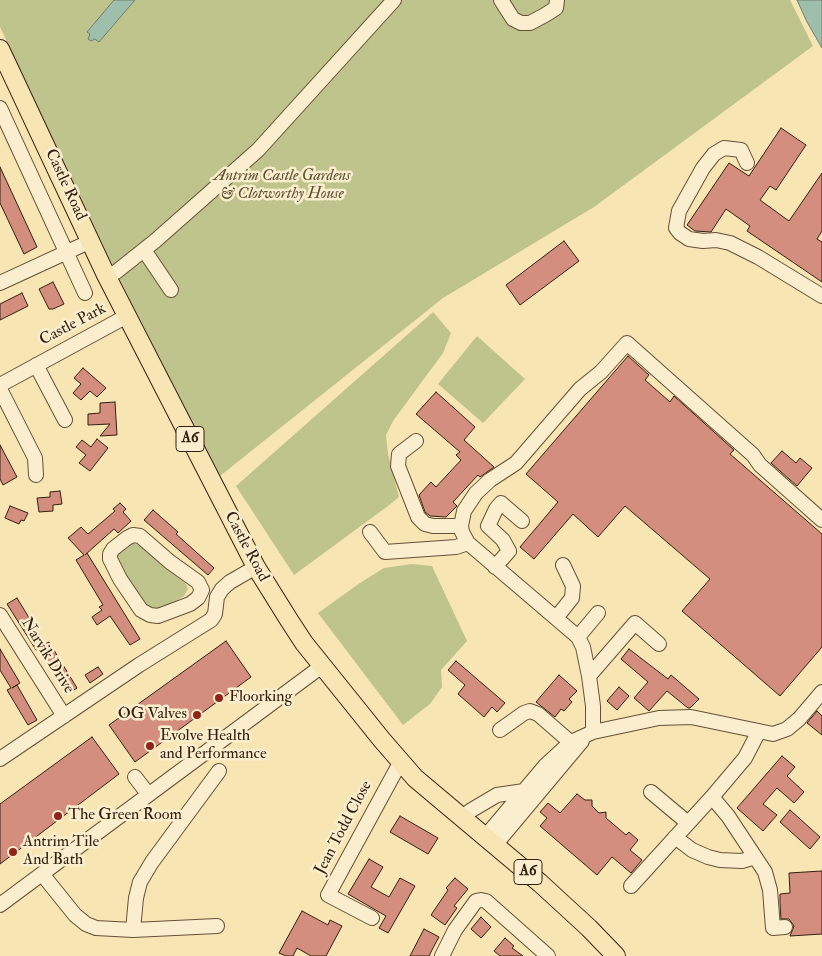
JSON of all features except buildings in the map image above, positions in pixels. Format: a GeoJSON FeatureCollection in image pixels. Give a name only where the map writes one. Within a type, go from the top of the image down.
{"type":"FeatureCollection","features":[{"type":"Feature","properties":{"kind":"main road","name":"Castle Road"},"geometry":{"type":"LineString","coordinates":[[0,49],[106,275],[256,567],[288,620],[322,666],[401,761],[422,783],[590,928],[613,955]]}},
{"type":"Feature","properties":{"kind":"street"},"geometry":{"type":"LineString","coordinates":[[106,275],[116,272],[144,250],[258,150],[394,0]]}},
{"type":"Feature","properties":{"kind":"street"},"geometry":{"type":"LineString","coordinates":[[502,0],[508,14],[521,23],[530,23],[556,8],[557,0]]}},
{"type":"Feature","properties":{"kind":"street"},"geometry":{"type":"LineString","coordinates":[[0,108],[85,293]]}},
{"type":"Feature","properties":{"kind":"street"},"geometry":{"type":"LineString","coordinates":[[747,163],[741,150],[724,148],[714,154],[703,168],[679,211],[676,228],[689,239],[716,240],[730,243],[758,256],[822,296]]}},
{"type":"Feature","properties":{"kind":"street"},"geometry":{"type":"LineString","coordinates":[[0,283],[91,241]]}},
{"type":"Feature","properties":{"kind":"street"},"geometry":{"type":"LineString","coordinates":[[144,250],[171,290]]}},
{"type":"Feature","properties":{"kind":"street","name":"Castle Park"},"geometry":{"type":"LineString","coordinates":[[36,476],[35,458],[0,387],[36,365],[127,316]]}},
{"type":"Feature","properties":{"kind":"street"},"geometry":{"type":"LineString","coordinates":[[589,734],[593,706],[583,647],[578,637],[468,543],[461,526],[464,511],[476,493],[490,480],[516,463],[580,389],[601,372],[626,343],[822,520]]}},
{"type":"Feature","properties":{"kind":"street","name":"Castle Park"},"geometry":{"type":"LineString","coordinates":[[36,365],[65,420]]}},
{"type":"Feature","properties":{"kind":"street"},"geometry":{"type":"LineString","coordinates":[[416,441],[399,454],[398,466],[418,517],[425,524],[432,526],[461,526]]}},
{"type":"Feature","properties":{"kind":"street"},"geometry":{"type":"LineString","coordinates":[[495,567],[509,551],[503,540],[488,526],[496,509],[501,503],[522,521]]}},
{"type":"Feature","properties":{"kind":"street"},"geometry":{"type":"LineString","coordinates":[[370,532],[385,552],[456,547],[468,543]]}},
{"type":"Feature","properties":{"kind":"street"},"geometry":{"type":"LineString","coordinates":[[130,536],[140,536],[170,562],[198,582],[202,588],[200,595],[190,604],[160,615],[155,616],[145,613],[137,605],[115,570],[110,559],[111,552],[130,536]]}},
{"type":"Feature","properties":{"kind":"street"},"geometry":{"type":"LineString","coordinates":[[556,618],[572,598],[572,586],[563,565]]}},
{"type":"Feature","properties":{"kind":"street"},"geometry":{"type":"LineString","coordinates":[[0,759],[139,665],[210,620],[216,612],[217,595],[225,586],[256,567]]}},
{"type":"Feature","properties":{"kind":"street"},"geometry":{"type":"LineString","coordinates":[[200,595],[216,600]]}},
{"type":"Feature","properties":{"kind":"street"},"geometry":{"type":"LineString","coordinates":[[578,637],[598,613]]}},
{"type":"Feature","properties":{"kind":"street","name":"Narvik Drive"},"geometry":{"type":"LineString","coordinates":[[0,615],[64,716]]}},
{"type":"Feature","properties":{"kind":"street"},"geometry":{"type":"LineString","coordinates":[[589,676],[635,622],[659,644]]}},
{"type":"Feature","properties":{"kind":"street"},"geometry":{"type":"LineString","coordinates":[[0,905],[322,666]]}},
{"type":"Feature","properties":{"kind":"street"},"geometry":{"type":"LineString","coordinates":[[490,841],[524,791],[545,766],[589,734],[674,716],[692,717],[774,734],[786,729],[799,719],[822,692]]}},
{"type":"Feature","properties":{"kind":"street"},"geometry":{"type":"LineString","coordinates":[[500,730],[524,713],[530,711],[538,714],[574,745]]}},
{"type":"Feature","properties":{"kind":"street"},"geometry":{"type":"LineString","coordinates":[[632,886],[745,758],[759,731]]}},
{"type":"Feature","properties":{"kind":"street"},"geometry":{"type":"LineString","coordinates":[[490,841],[574,745]]}},
{"type":"Feature","properties":{"kind":"street","name":"Jean Todd Close"},"geometry":{"type":"LineString","coordinates":[[372,918],[328,895],[401,761]]}},
{"type":"Feature","properties":{"kind":"street"},"geometry":{"type":"LineString","coordinates":[[133,930],[136,898],[140,882],[152,862],[219,771]]}},
{"type":"Feature","properties":{"kind":"street"},"geometry":{"type":"LineString","coordinates":[[135,777],[148,794]]}},
{"type":"Feature","properties":{"kind":"street"},"geometry":{"type":"LineString","coordinates":[[462,818],[497,795],[524,791]]}},
{"type":"Feature","properties":{"kind":"street"},"geometry":{"type":"LineString","coordinates":[[651,792],[688,823]]}},
{"type":"Feature","properties":{"kind":"street"},"geometry":{"type":"LineString","coordinates":[[712,797],[728,816],[765,872],[770,890],[773,928],[785,927]]}},
{"type":"Feature","properties":{"kind":"street"},"geometry":{"type":"LineString","coordinates":[[675,837],[684,845],[708,857],[720,860],[742,861],[755,857]]}},
{"type":"Feature","properties":{"kind":"street"},"geometry":{"type":"LineString","coordinates":[[42,874],[75,915],[86,924],[96,928],[133,930],[217,926]]}},
{"type":"Feature","properties":{"kind":"street"},"geometry":{"type":"LineString","coordinates":[[442,956],[455,930],[476,901],[481,900],[486,901],[548,956]]}},
{"type":"Feature","properties":{"kind":"green space","name":"Antrim Castle Gardens & Clotworthy House"},"geometry":{"type":"Polygon","coordinates":[[[0,0],[790,0],[813,46],[594,207],[443,298],[220,476],[116,272],[0,27],[0,0]]]}},
{"type":"Feature","properties":{"kind":"green space"},"geometry":{"type":"Polygon","coordinates":[[[433,312],[451,333],[443,353],[393,421],[386,435],[388,454],[399,497],[294,575],[236,486],[433,312]]]}},
{"type":"Feature","properties":{"kind":"green space"},"geometry":{"type":"Polygon","coordinates":[[[477,336],[525,379],[483,423],[438,384],[477,336]]]}},
{"type":"Feature","properties":{"kind":"green space"},"geometry":{"type":"Polygon","coordinates":[[[132,543],[139,545],[186,584],[188,589],[184,596],[159,611],[146,609],[115,557],[120,550],[132,543]]]}},
{"type":"Feature","properties":{"kind":"green space"},"geometry":{"type":"Polygon","coordinates":[[[412,564],[432,566],[467,641],[441,670],[442,687],[430,704],[403,725],[318,613],[384,568],[412,564]]]}},
{"type":"Feature","properties":{"kind":"shaded area"},"geometry":{"type":"Polygon","coordinates":[[[114,0],[135,0],[99,42],[95,39],[91,41],[88,39],[90,34],[87,32],[114,0]]]}},
{"type":"Feature","properties":{"kind":"shaded area"},"geometry":{"type":"Polygon","coordinates":[[[797,0],[822,1],[822,48],[807,22],[797,0]]]}},
{"type":"Feature","properties":{"kind":"place","name":"Floorking"},"geometry":{"type":"Point","coordinates":[219,698]}},
{"type":"Feature","properties":{"kind":"place","name":"OG Valves"},"geometry":{"type":"Point","coordinates":[197,715]}},
{"type":"Feature","properties":{"kind":"place","name":"Evolve Health and Performance"},"geometry":{"type":"Point","coordinates":[150,746]}},
{"type":"Feature","properties":{"kind":"place","name":"The Green Room"},"geometry":{"type":"Point","coordinates":[58,816]}},
{"type":"Feature","properties":{"kind":"place","name":"Antrim Tile And Bath"},"geometry":{"type":"Point","coordinates":[13,852]}}]}
